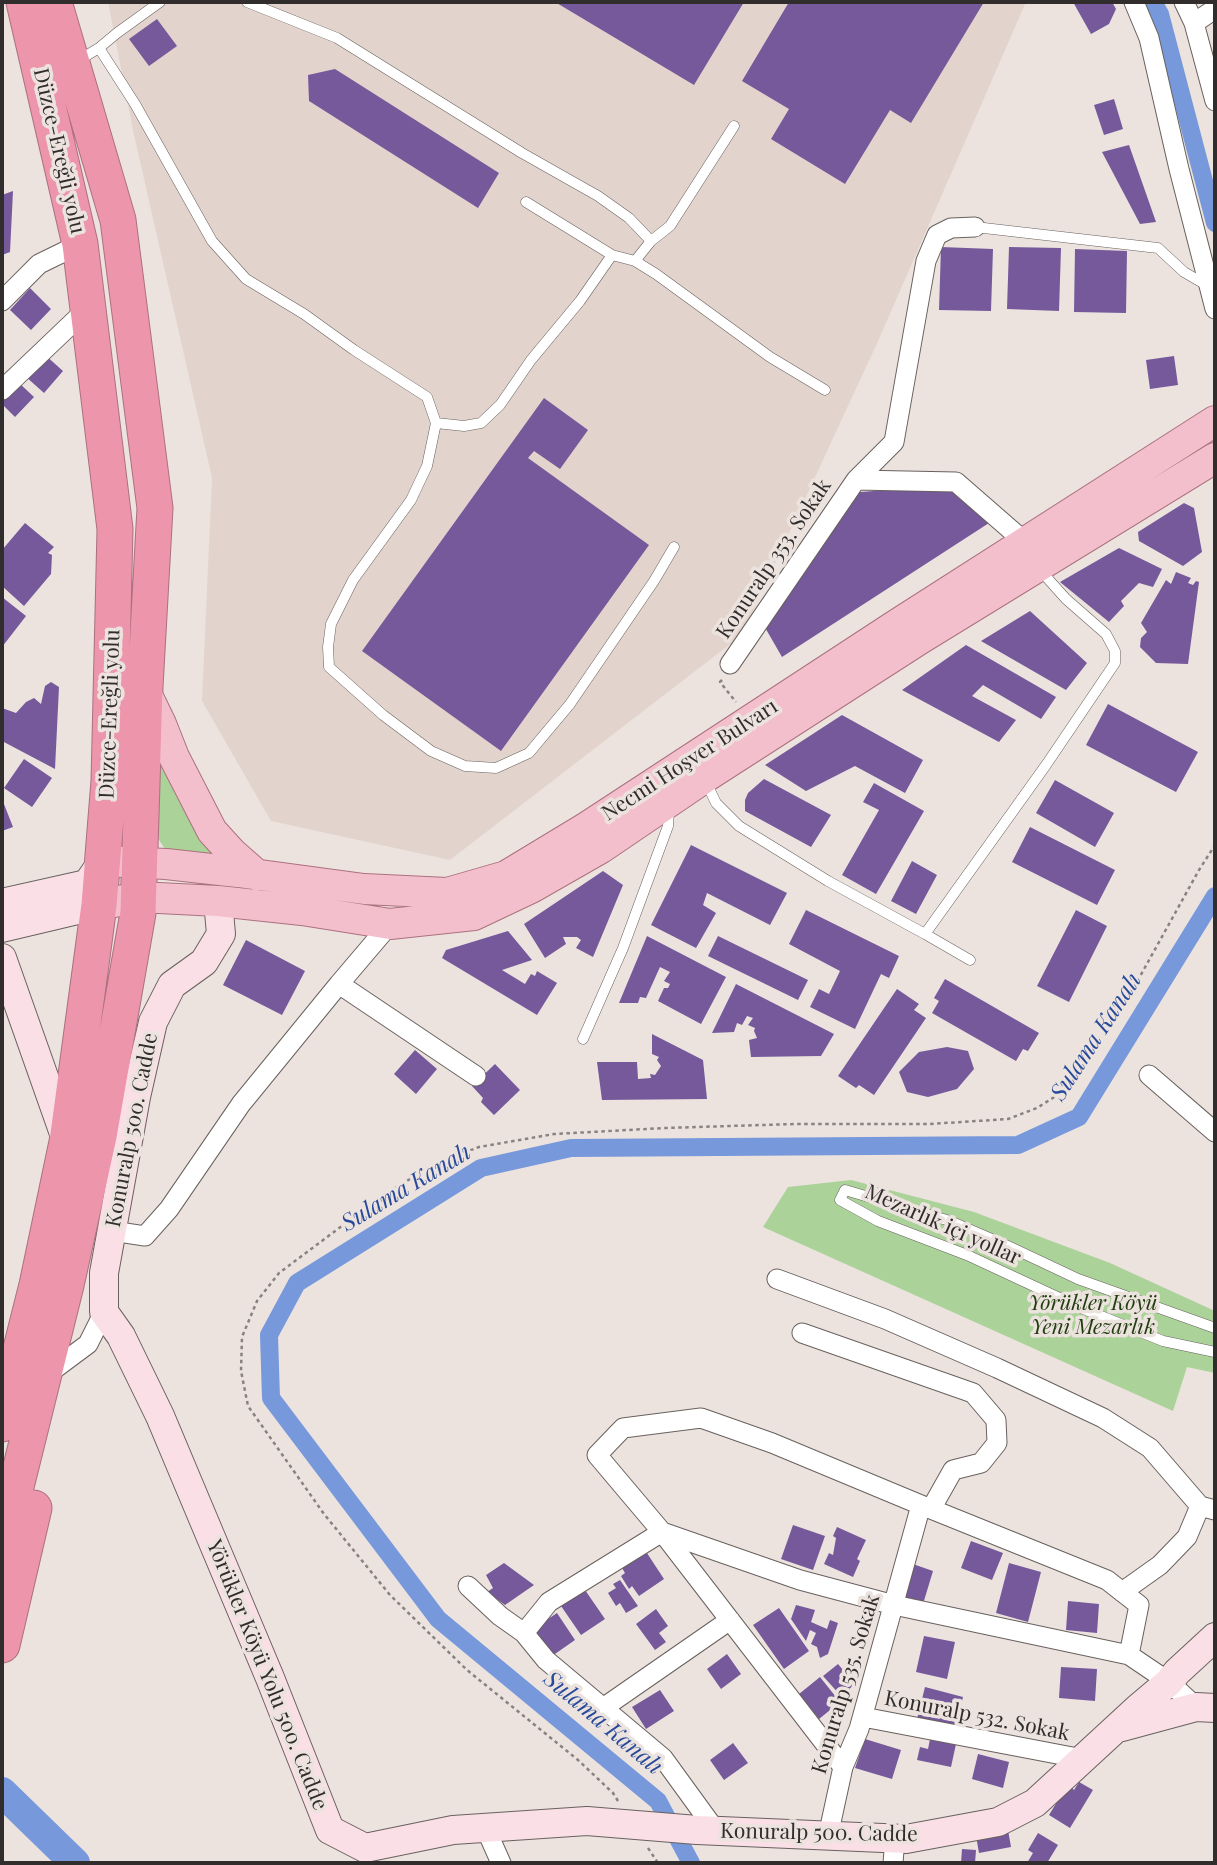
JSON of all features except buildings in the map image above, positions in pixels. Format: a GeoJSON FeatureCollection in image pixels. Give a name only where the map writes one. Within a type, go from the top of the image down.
{"type":"FeatureCollection","features":[{"type":"Feature","properties":{"kind":"highway","name":"Düzce-Ereğli yolu"},"geometry":{"type":"LineString","coordinates":[[2,1424],[37,1285],[67,1142],[99,905],[109,781],[115,529],[80,244],[24,2]]}},
{"type":"Feature","properties":{"kind":"highway","name":"Düzce-Ereğli yolu"},"geometry":{"type":"LineString","coordinates":[[54,2],[86,56],[118,220],[155,508],[145,691],[138,913],[99,1136],[66,1285],[54,1369]]}},
{"type":"Feature","properties":{"kind":"highway"},"geometry":{"type":"LineString","coordinates":[[2,1543],[54,1369]]}},
{"type":"Feature","properties":{"kind":"highway"},"geometry":{"type":"LineString","coordinates":[[5,1631],[33,1514],[54,1369]]}},
{"type":"Feature","properties":{"kind":"main road","name":"Necmi Hoşver Bulvarı"},"geometry":{"type":"LineString","coordinates":[[99,905],[139,897],[218,901],[390,923],[413,923],[474,915],[531,888],[601,848],[704,778],[920,639],[1215,421]]}},
{"type":"Feature","properties":{"kind":"main road","name":"Necmi Hoşver Bulvarı"},"geometry":{"type":"LineString","coordinates":[[103,861],[141,862],[364,889],[447,893],[506,876],[587,827],[896,625],[1215,458]]}},
{"type":"Feature","properties":{"kind":"main road"},"geometry":{"type":"LineString","coordinates":[[145,691],[174,757],[212,831],[257,875]]}},
{"type":"Feature","properties":{"kind":"street"},"geometry":{"type":"LineString","coordinates":[[1134,2],[1149,38],[1215,309]]}},
{"type":"Feature","properties":{"kind":"street"},"geometry":{"type":"LineString","coordinates":[[1184,2],[1194,23],[1215,102]]}},
{"type":"Feature","properties":{"kind":"street"},"geometry":{"type":"LineString","coordinates":[[1194,23],[1215,9]]}},
{"type":"Feature","properties":{"kind":"street","name":"Konuralp 353. Sokak"},"geometry":{"type":"LineString","coordinates":[[730,664],[856,480],[894,442],[926,261],[937,235],[951,228],[975,227]]}},
{"type":"Feature","properties":{"kind":"street"},"geometry":{"type":"LineString","coordinates":[[2,301],[39,264],[80,244]]}},
{"type":"Feature","properties":{"kind":"street"},"geometry":{"type":"LineString","coordinates":[[2,390],[88,308]]}},
{"type":"Feature","properties":{"kind":"street"},"geometry":{"type":"LineString","coordinates":[[856,480],[956,482],[1032,555]]}},
{"type":"Feature","properties":{"kind":"street"},"geometry":{"type":"LineString","coordinates":[[2,903],[87,884],[103,861]]}},
{"type":"Feature","properties":{"kind":"street","name":"Konuralp 500. Cadde"},"geometry":{"type":"LineString","coordinates":[[104,1312],[104,1273],[136,1097],[153,1022],[172,985],[204,962],[221,934],[218,901]]}},
{"type":"Feature","properties":{"kind":"street"},"geometry":{"type":"LineString","coordinates":[[2,928],[99,905]]}},
{"type":"Feature","properties":{"kind":"street"},"geometry":{"type":"LineString","coordinates":[[112,1231],[145,1236],[169,1209],[241,1104],[390,923]]}},
{"type":"Feature","properties":{"kind":"street"},"geometry":{"type":"LineString","coordinates":[[2,958],[67,1142]]}},
{"type":"Feature","properties":{"kind":"street"},"geometry":{"type":"LineString","coordinates":[[339,984],[476,1076]]}},
{"type":"Feature","properties":{"kind":"street"},"geometry":{"type":"LineString","coordinates":[[1149,1075],[1215,1132]]}},
{"type":"Feature","properties":{"kind":"street"},"geometry":{"type":"LineString","coordinates":[[777,1279],[898,1325],[997,1368],[1103,1418],[1150,1448],[1208,1508],[1187,1537],[1160,1565],[1122,1592]]}},
{"type":"Feature","properties":{"kind":"street"},"geometry":{"type":"LineString","coordinates":[[54,1369],[88,1344],[104,1312]]}},
{"type":"Feature","properties":{"kind":"street","name":"Yörükler Köyü Yolu 500. Cadde"},"geometry":{"type":"LineString","coordinates":[[104,1312],[121,1336],[160,1416],[270,1678],[330,1830],[365,1848],[453,1830],[587,1821],[643,1827]]}},
{"type":"Feature","properties":{"kind":"street","name":"Konuralp 535. Sokak"},"geometry":{"type":"LineString","coordinates":[[802,1333],[973,1393],[996,1420],[997,1443],[981,1462],[953,1470],[926,1507],[894,1605],[863,1717],[842,1767],[828,1836]]}},
{"type":"Feature","properties":{"kind":"street"},"geometry":{"type":"LineString","coordinates":[[842,1767],[662,1532],[597,1455],[622,1428],[701,1418],[772,1443],[1107,1580],[1139,1605],[1129,1655]]}},
{"type":"Feature","properties":{"kind":"street"},"geometry":{"type":"LineString","coordinates":[[662,1532],[800,1580],[894,1605],[1129,1655],[1173,1677],[1206,1708]]}},
{"type":"Feature","properties":{"kind":"street"},"geometry":{"type":"LineString","coordinates":[[524,1633],[549,1602],[662,1532]]}},
{"type":"Feature","properties":{"kind":"street"},"geometry":{"type":"LineString","coordinates":[[468,1586],[500,1616],[524,1633],[546,1660],[663,1758],[707,1831]]}},
{"type":"Feature","properties":{"kind":"street"},"geometry":{"type":"LineString","coordinates":[[603,1708],[730,1620]]}},
{"type":"Feature","properties":{"kind":"street","name":"Konuralp 500. Cadde"},"geometry":{"type":"LineString","coordinates":[[643,1827],[828,1836],[894,1851],[906,1839],[998,1822],[1035,1803],[1215,1637]]}},
{"type":"Feature","properties":{"kind":"street","name":"Konuralp 500. Cadde"},"geometry":{"type":"LineString","coordinates":[[1116,1729],[1206,1708]]}},
{"type":"Feature","properties":{"kind":"street","name":"Konuralp 532. Sokak"},"geometry":{"type":"LineString","coordinates":[[863,1717],[1083,1759]]}},
{"type":"Feature","properties":{"kind":"street"},"geometry":{"type":"LineString","coordinates":[[485,1828],[501,1863]]}},
{"type":"Feature","properties":{"kind":"lane"},"geometry":{"type":"LineString","coordinates":[[160,2],[86,56],[135,104],[212,241],[246,279],[304,314],[427,397],[436,423],[427,466],[411,500],[353,580],[331,624],[329,667],[383,715],[431,751],[465,766],[496,768],[528,753],[569,704],[654,581],[674,547]]}},
{"type":"Feature","properties":{"kind":"lane"},"geometry":{"type":"LineString","coordinates":[[247,2],[337,38],[522,153],[598,196],[629,218],[651,241]]}},
{"type":"Feature","properties":{"kind":"lane"},"geometry":{"type":"LineString","coordinates":[[635,261],[651,241],[670,226],[734,127]]}},
{"type":"Feature","properties":{"kind":"lane"},"geometry":{"type":"LineString","coordinates":[[526,202],[612,255],[635,261],[656,274],[770,357],[825,390]]}},
{"type":"Feature","properties":{"kind":"lane"},"geometry":{"type":"LineString","coordinates":[[975,227],[1158,248],[1184,272],[1211,289]]}},
{"type":"Feature","properties":{"kind":"lane"},"geometry":{"type":"LineString","coordinates":[[436,423],[464,426],[481,423],[500,405],[612,255]]}},
{"type":"Feature","properties":{"kind":"lane"},"geometry":{"type":"LineString","coordinates":[[925,934],[1115,663],[1115,651],[1106,634],[1066,599],[1032,555]]}},
{"type":"Feature","properties":{"kind":"lane"},"geometry":{"type":"LineString","coordinates":[[704,778],[716,803],[739,826],[828,881],[970,960]]}},
{"type":"Feature","properties":{"kind":"lane"},"geometry":{"type":"LineString","coordinates":[[583,1039],[623,948],[668,827],[669,802]]}},
{"type":"Feature","properties":{"kind":"lane","name":"Mezarlık içi yollar"},"geometry":{"type":"LineString","coordinates":[[1215,1328],[1078,1279],[950,1221],[845,1190],[840,1200],[878,1221],[967,1255],[1081,1308],[1164,1341],[1215,1352]]}},
{"type":"Feature","properties":{"kind":"path"},"geometry":{"type":"LineString","coordinates":[[730,664],[720,682],[751,721]]}},
{"type":"Feature","properties":{"kind":"path"},"geometry":{"type":"LineString","coordinates":[[643,1827],[613,1793],[578,1760],[467,1670],[390,1595],[317,1504],[248,1406],[241,1371],[242,1337],[257,1301],[279,1273],[382,1196],[433,1165],[479,1147],[554,1134],[795,1124],[930,1124],[1008,1119],[1037,1108],[1062,1092],[1089,1056],[1133,989],[1215,845]]}},
{"type":"Feature","properties":{"kind":"shaded area"},"geometry":{"type":"Polygon","coordinates":[[[108,2],[1026,2],[879,339],[742,635],[450,860],[271,821],[202,701],[212,478],[134,135],[108,2]]]}},
{"type":"Feature","properties":{"kind":"green space"},"geometry":{"type":"Polygon","coordinates":[[[158,744],[227,857],[175,854],[165,849],[159,840],[158,744]]]}},
{"type":"Feature","properties":{"kind":"green space","name":"Yörükler Köyü Yeni Mezarlık"},"geometry":{"type":"Polygon","coordinates":[[[851,1180],[974,1212],[1110,1263],[1215,1311],[1215,1373],[1187,1367],[1173,1411],[763,1227],[788,1187],[851,1180]]]}},
{"type":"Feature","properties":{"kind":"waterway","name":"Sulama Kanalı"},"geometry":{"type":"LineString","coordinates":[[1153,2],[1160,14],[1215,223]]}},
{"type":"Feature","properties":{"kind":"waterway","name":"Sulama Kanalı"},"geometry":{"type":"LineString","coordinates":[[691,1863],[658,1801],[438,1619],[271,1398],[269,1335],[297,1283],[481,1168],[571,1148],[1018,1145],[1079,1117],[1215,896]]}},
{"type":"Feature","properties":{"kind":"waterway"},"geometry":{"type":"LineString","coordinates":[[2,1792],[75,1863]]}}]}
